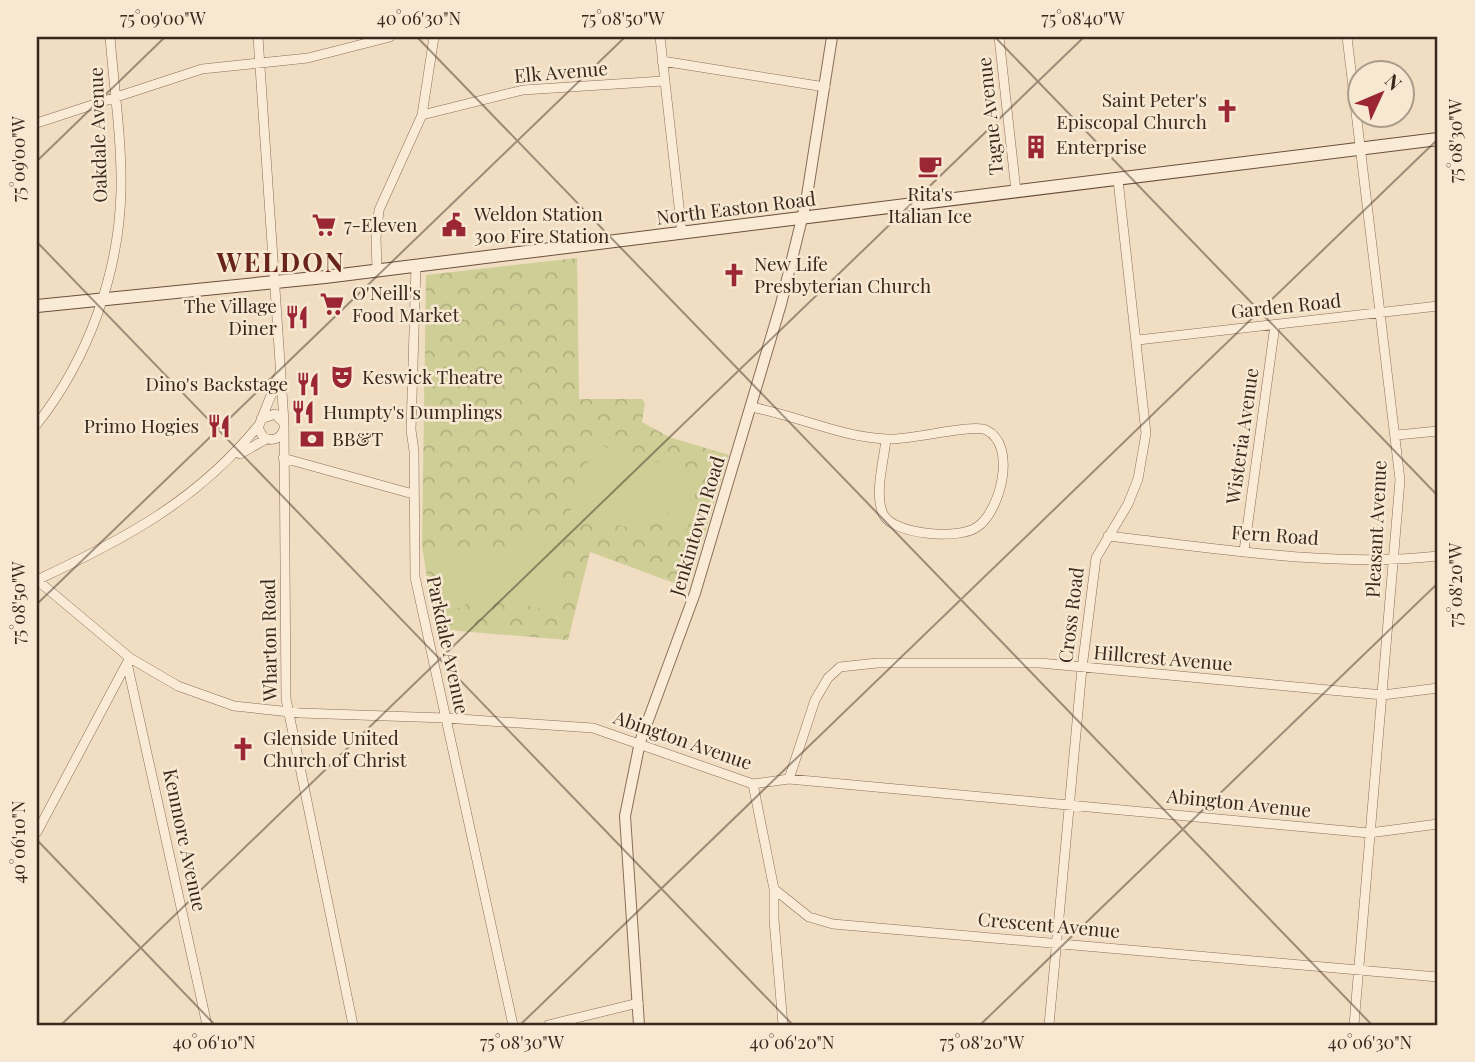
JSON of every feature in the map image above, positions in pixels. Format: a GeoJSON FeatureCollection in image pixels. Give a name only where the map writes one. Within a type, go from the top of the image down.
{"type":"FeatureCollection","features":[{"type":"Feature","properties":{"kind":"main road","name":"North Easton Road"},"geometry":{"type":"LineString","coordinates":[[37,306],[416,266],[1438,139]]}},
{"type":"Feature","properties":{"kind":"street","name":"Oakdale Avenue"},"geometry":{"type":"LineString","coordinates":[[37,424],[54,402],[87,343],[103,298],[121,192],[110,37]]}},
{"type":"Feature","properties":{"kind":"street","name":"Wharton Road"},"geometry":{"type":"LineString","coordinates":[[258,37],[284,425],[289,712],[353,1025]]}},
{"type":"Feature","properties":{"kind":"street"},"geometry":{"type":"LineString","coordinates":[[37,123],[202,69],[308,58],[390,37]]}},
{"type":"Feature","properties":{"kind":"street"},"geometry":{"type":"LineString","coordinates":[[377,269],[379,210],[422,115],[434,37]]}},
{"type":"Feature","properties":{"kind":"street"},"geometry":{"type":"LineString","coordinates":[[660,37],[682,233]]}},
{"type":"Feature","properties":{"kind":"street","name":"Jenkintown Road"},"geometry":{"type":"LineString","coordinates":[[639,1025],[625,816],[640,742],[695,593],[751,407],[802,219],[832,37]]}},
{"type":"Feature","properties":{"kind":"street","name":"Tague Avenue"},"geometry":{"type":"LineString","coordinates":[[999,37],[1016,191]]}},
{"type":"Feature","properties":{"kind":"street","name":"Pleasant Avenue"},"geometry":{"type":"LineString","coordinates":[[1350,37],[1360,148],[1397,435],[1400,480],[1354,1025]]}},
{"type":"Feature","properties":{"kind":"street"},"geometry":{"type":"LineString","coordinates":[[662,61],[825,88]]}},
{"type":"Feature","properties":{"kind":"street","name":"Elk Avenue"},"geometry":{"type":"LineString","coordinates":[[422,115],[523,90],[663,81]]}},
{"type":"Feature","properties":{"kind":"street","name":"Cross Road"},"geometry":{"type":"LineString","coordinates":[[1049,1025],[1082,668],[1096,558],[1133,492],[1146,433],[1138,340],[1118,180]]}},
{"type":"Feature","properties":{"kind":"street","name":"Parkdale Avenue"},"geometry":{"type":"LineString","coordinates":[[416,266],[411,430],[414,451],[415,577],[513,1025]]}},
{"type":"Feature","properties":{"kind":"street","name":"Garden Road"},"geometry":{"type":"LineString","coordinates":[[1138,340],[1438,306]]}},
{"type":"Feature","properties":{"kind":"street","name":"Wisteria Avenue"},"geometry":{"type":"LineString","coordinates":[[1244,551],[1275,325]]}},
{"type":"Feature","properties":{"kind":"street"},"geometry":{"type":"LineString","coordinates":[[222,467],[260,422],[280,370]]}},
{"type":"Feature","properties":{"kind":"street"},"geometry":{"type":"LineString","coordinates":[[751,407],[886,439],[936,436],[974,427],[986,429],[1000,442],[1004,465],[994,504],[986,520],[974,530],[963,532],[908,532],[890,523],[880,505],[886,439]]}},
{"type":"Feature","properties":{"kind":"street"},"geometry":{"type":"LineString","coordinates":[[37,580],[136,530],[181,501],[250,446],[280,437],[284,425],[275,414],[260,422]]}},
{"type":"Feature","properties":{"kind":"street"},"geometry":{"type":"LineString","coordinates":[[260,422],[260,434],[278,447],[283,457],[413,494]]}},
{"type":"Feature","properties":{"kind":"street"},"geometry":{"type":"LineString","coordinates":[[1397,435],[1438,431]]}},
{"type":"Feature","properties":{"kind":"street","name":"Fern Road"},"geometry":{"type":"LineString","coordinates":[[1108,536],[1244,551],[1393,561],[1438,556]]}},
{"type":"Feature","properties":{"kind":"street","name":"Abington Avenue"},"geometry":{"type":"LineString","coordinates":[[37,580],[128,660],[178,686],[234,706],[289,712],[445,718],[593,728],[640,742],[753,784],[789,779],[1369,833],[1438,824]]}},
{"type":"Feature","properties":{"kind":"street"},"geometry":{"type":"LineString","coordinates":[[37,832],[128,660]]}},
{"type":"Feature","properties":{"kind":"street","name":"Kenmore Avenue"},"geometry":{"type":"LineString","coordinates":[[128,660],[207,1025]]}},
{"type":"Feature","properties":{"kind":"street","name":"Hillcrest Avenue"},"geometry":{"type":"LineString","coordinates":[[789,779],[815,700],[828,678],[840,667],[877,663],[1040,663],[1383,695],[1438,688]]}},
{"type":"Feature","properties":{"kind":"street"},"geometry":{"type":"LineString","coordinates":[[753,784],[774,889],[783,1025]]}},
{"type":"Feature","properties":{"kind":"street","name":"Crescent Avenue"},"geometry":{"type":"LineString","coordinates":[[774,889],[809,917],[833,924],[1438,977]]}},
{"type":"Feature","properties":{"kind":"street"},"geometry":{"type":"LineString","coordinates":[[548,1025],[638,1003]]}},
{"type":"Feature","properties":{"kind":"green space"},"geometry":{"type":"Polygon","coordinates":[[[577,258],[579,399],[642,399],[645,403],[642,422],[669,437],[729,455],[688,588],[590,552],[568,640],[435,629],[422,546],[426,275],[577,258]]]}},
{"type":"Feature","properties":{"kind":"green space"},"geometry":{"type":"Polygon","coordinates":[[[592,441],[632,463],[648,486],[643,459],[693,469],[700,467],[703,472],[699,477],[687,530],[652,499],[650,533],[610,523],[574,520],[569,513],[582,489],[592,441]]]}},
{"type":"Feature","properties":{"kind":"green space"},"geometry":{"type":"Polygon","coordinates":[[[542,534],[564,536],[556,602],[558,606],[552,611],[482,596],[483,589],[479,598],[454,610],[438,611],[433,557],[436,553],[493,555],[489,574],[511,549],[542,534]]]}},
{"type":"Feature","properties":{"kind":"place","name":"Saint Peter's Episcopal Church"},"geometry":{"type":"Point","coordinates":[1227,111]}},
{"type":"Feature","properties":{"kind":"place","name":"Enterprise"},"geometry":{"type":"Point","coordinates":[1036,147]}},
{"type":"Feature","properties":{"kind":"place","name":"Rita's Italian Ice"},"geometry":{"type":"Point","coordinates":[930,166]}},
{"type":"Feature","properties":{"kind":"place","name":"7-Eleven"},"geometry":{"type":"Point","coordinates":[324,225]}},
{"type":"Feature","properties":{"kind":"place","name":"Weldon Station 300 Fire Station"},"geometry":{"type":"Point","coordinates":[454,225]}},
{"type":"Feature","properties":{"kind":"place","name":"New Life Presbyterian Church"},"geometry":{"type":"Point","coordinates":[734,275]}},
{"type":"Feature","properties":{"kind":"place","name":"O'Neill's Food Market"},"geometry":{"type":"Point","coordinates":[332,304]}},
{"type":"Feature","properties":{"kind":"place","name":"The Village Diner"},"geometry":{"type":"Point","coordinates":[297,317]}},
{"type":"Feature","properties":{"kind":"place","name":"Keswick Theatre"},"geometry":{"type":"Point","coordinates":[342,377]}},
{"type":"Feature","properties":{"kind":"place","name":"Dino's Backstage"},"geometry":{"type":"Point","coordinates":[308,384]}},
{"type":"Feature","properties":{"kind":"place","name":"Humpty's Dumplings"},"geometry":{"type":"Point","coordinates":[303,412]}},
{"type":"Feature","properties":{"kind":"place","name":"Primo Hogies"},"geometry":{"type":"Point","coordinates":[219,426]}},
{"type":"Feature","properties":{"kind":"place","name":"BB&T"},"geometry":{"type":"Point","coordinates":[312,439]}},
{"type":"Feature","properties":{"kind":"place","name":"Glenside United Church of Christ"},"geometry":{"type":"Point","coordinates":[243,749]}},
{"type":"Feature","properties":{"kind":"district","name":"WELDON"},"geometry":{"type":"Point","coordinates":[281,263]}}]}
